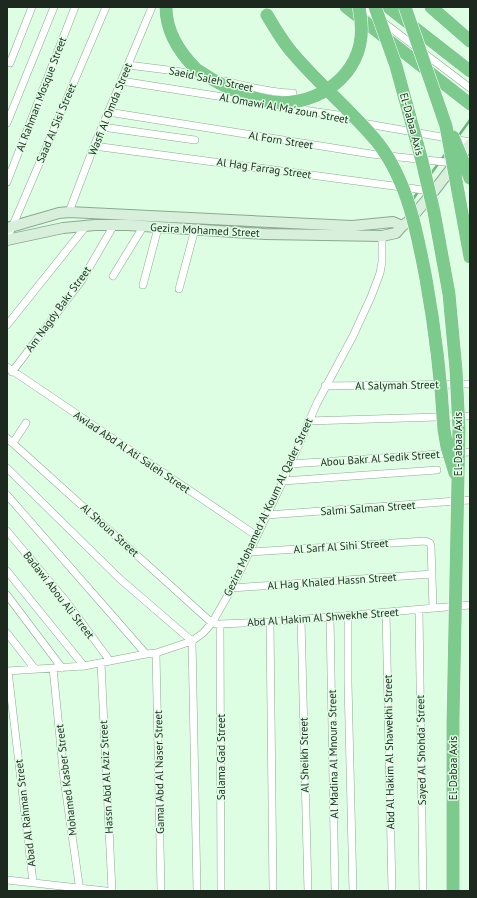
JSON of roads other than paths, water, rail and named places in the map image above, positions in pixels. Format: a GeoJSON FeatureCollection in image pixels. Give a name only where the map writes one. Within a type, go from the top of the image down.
{"type":"FeatureCollection","features":[{"type":"Feature","properties":{"kind":"highway"},"geometry":{"type":"LineString","coordinates":[[166,7],[168,24],[173,40],[183,56],[196,69],[216,83],[236,92],[268,102],[289,102],[309,99],[326,91],[349,69],[357,54],[361,37],[359,7]]}},
{"type":"Feature","properties":{"kind":"highway"},"geometry":{"type":"LineString","coordinates":[[263,7],[278,34],[291,51],[355,116],[379,144],[405,193],[414,219],[432,315],[447,447],[458,479]]}},
{"type":"Feature","properties":{"kind":"highway"},"geometry":{"type":"LineString","coordinates":[[346,7],[470,104]]}},
{"type":"Feature","properties":{"kind":"highway","name":"El-Dabaa Axis"},"geometry":{"type":"LineString","coordinates":[[375,7],[396,66],[434,212],[449,294],[456,370],[459,429],[453,721],[453,891]]}},
{"type":"Feature","properties":{"kind":"highway"},"geometry":{"type":"LineString","coordinates":[[388,7],[470,71]]}},
{"type":"Feature","properties":{"kind":"highway"},"geometry":{"type":"LineString","coordinates":[[405,7],[446,126],[470,257]]}},
{"type":"Feature","properties":{"kind":"highway"},"geometry":{"type":"LineString","coordinates":[[431,7],[470,41]]}},
{"type":"Feature","properties":{"kind":"highway"},"geometry":{"type":"LineString","coordinates":[[446,126],[457,144],[470,178]]}},
{"type":"Feature","properties":{"kind":"main road","name":"Gezira Mohamed Street"},"geometry":{"type":"LineString","coordinates":[[7,240],[63,228],[114,225],[265,234],[382,236],[396,233],[408,222],[456,163],[470,143]]}},
{"type":"Feature","properties":{"kind":"main road","name":"Gezira Mohamed Street"},"geometry":{"type":"LineString","coordinates":[[10,228],[59,213],[69,212],[352,226],[393,222],[402,226]]}},
{"type":"Feature","properties":{"kind":"street"},"geometry":{"type":"LineString","coordinates":[[10,64],[32,7]]}},
{"type":"Feature","properties":{"kind":"street"},"geometry":{"type":"LineString","coordinates":[[7,123],[54,7]]}},
{"type":"Feature","properties":{"kind":"street","name":"Al Rahman Mosque Street"},"geometry":{"type":"LineString","coordinates":[[7,182],[75,7]]}},
{"type":"Feature","properties":{"kind":"street","name":"Saad Al Sisi Street"},"geometry":{"type":"LineString","coordinates":[[7,240],[10,228],[106,7]]}},
{"type":"Feature","properties":{"kind":"street","name":"Wasfi Al Omda Street"},"geometry":{"type":"LineString","coordinates":[[69,212],[102,126],[152,7]]}},
{"type":"Feature","properties":{"kind":"street"},"geometry":{"type":"LineString","coordinates":[[363,7],[470,88]]}},
{"type":"Feature","properties":{"kind":"street","name":"Saeid Saleh Street"},"geometry":{"type":"LineString","coordinates":[[128,65],[176,71],[257,89],[294,93]]}},
{"type":"Feature","properties":{"kind":"street","name":"Al Omawi Al Ma'zoun Street"},"geometry":{"type":"LineString","coordinates":[[121,81],[338,115],[374,125],[470,143]]}},
{"type":"Feature","properties":{"kind":"street","name":"Al Forn Street"},"geometry":{"type":"LineString","coordinates":[[108,112],[371,154],[456,163]]}},
{"type":"Feature","properties":{"kind":"street"},"geometry":{"type":"LineString","coordinates":[[102,126],[195,140]]}},
{"type":"Feature","properties":{"kind":"street","name":"Al Hag Farrag Street"},"geometry":{"type":"LineString","coordinates":[[94,146],[434,191]]}},
{"type":"Feature","properties":{"kind":"street","name":"Am Nagdy Bakr Street"},"geometry":{"type":"LineString","coordinates":[[10,370],[82,280],[114,225]]}},
{"type":"Feature","properties":{"kind":"street"},"geometry":{"type":"LineString","coordinates":[[7,325],[87,226]]}},
{"type":"Feature","properties":{"kind":"street"},"geometry":{"type":"LineString","coordinates":[[113,276],[143,227]]}},
{"type":"Feature","properties":{"kind":"street"},"geometry":{"type":"LineString","coordinates":[[143,285],[158,228]]}},
{"type":"Feature","properties":{"kind":"street"},"geometry":{"type":"LineString","coordinates":[[179,289],[195,230]]}},
{"type":"Feature","properties":{"kind":"street","name":"Gezira Mohamed Al Koum Al Qader Street"},"geometry":{"type":"LineString","coordinates":[[8,671],[84,666],[156,653],[192,641],[212,623],[232,588],[283,481],[308,421],[371,296],[380,273],[382,262],[382,236]]}},
{"type":"Feature","properties":{"kind":"street","name":"Awlad Abd Al Ati Saleh Street"},"geometry":{"type":"LineString","coordinates":[[10,370],[257,536]]}},
{"type":"Feature","properties":{"kind":"street","name":"Al Salymah Street"},"geometry":{"type":"LineString","coordinates":[[325,386],[470,384]]}},
{"type":"Feature","properties":{"kind":"street"},"geometry":{"type":"LineString","coordinates":[[308,421],[470,416]]}},
{"type":"Feature","properties":{"kind":"street"},"geometry":{"type":"LineString","coordinates":[[10,441],[26,423]]}},
{"type":"Feature","properties":{"kind":"street","name":"Al Shoun Street"},"geometry":{"type":"LineString","coordinates":[[10,441],[212,623]]}},
{"type":"Feature","properties":{"kind":"street","name":"Abou Bakr Al Sedik Street"},"geometry":{"type":"LineString","coordinates":[[290,464],[470,452]]}},
{"type":"Feature","properties":{"kind":"street"},"geometry":{"type":"LineString","coordinates":[[7,468],[120,579],[192,641],[197,891]]}},
{"type":"Feature","properties":{"kind":"street"},"geometry":{"type":"LineString","coordinates":[[283,481],[437,470]]}},
{"type":"Feature","properties":{"kind":"street"},"geometry":{"type":"LineString","coordinates":[[7,495],[146,654]]}},
{"type":"Feature","properties":{"kind":"street","name":"Salmi Salman Street"},"geometry":{"type":"LineString","coordinates":[[267,515],[470,500]]}},
{"type":"Feature","properties":{"kind":"street","name":"Badawi Abou Ali Street"},"geometry":{"type":"LineString","coordinates":[[7,531],[66,601],[110,661]]}},
{"type":"Feature","properties":{"kind":"street","name":"Al Sarf Al Sihi Street"},"geometry":{"type":"LineString","coordinates":[[249,552],[425,540],[430,543],[431,546],[432,574]]}},
{"type":"Feature","properties":{"kind":"street"},"geometry":{"type":"LineString","coordinates":[[7,570],[84,666]]}},
{"type":"Feature","properties":{"kind":"street"},"geometry":{"type":"LineString","coordinates":[[432,574],[433,608]]}},
{"type":"Feature","properties":{"kind":"street","name":"Al Hag Khaled Hassn Street"},"geometry":{"type":"LineString","coordinates":[[232,588],[432,574]]}},
{"type":"Feature","properties":{"kind":"street"},"geometry":{"type":"LineString","coordinates":[[7,595],[62,668]]}},
{"type":"Feature","properties":{"kind":"street","name":"Abd Al Hakim Al Shwekhe Street"},"geometry":{"type":"LineString","coordinates":[[212,623],[270,622],[470,605]]}},
{"type":"Feature","properties":{"kind":"street","name":"Sayed Al Shohda' Street"},"geometry":{"type":"LineString","coordinates":[[419,610],[423,891]]}},
{"type":"Feature","properties":{"kind":"street","name":"Abd Al Hakim Al Shawekhi Street"},"geometry":{"type":"LineString","coordinates":[[386,612],[392,891]]}},
{"type":"Feature","properties":{"kind":"street"},"geometry":{"type":"LineString","coordinates":[[348,615],[348,691],[353,891]]}},
{"type":"Feature","properties":{"kind":"street","name":"Al Madina Al Mnoura Street"},"geometry":{"type":"LineString","coordinates":[[330,617],[335,891]]}},
{"type":"Feature","properties":{"kind":"street","name":"Al Sheikh Street"},"geometry":{"type":"LineString","coordinates":[[301,619],[308,891]]}},
{"type":"Feature","properties":{"kind":"street"},"geometry":{"type":"LineString","coordinates":[[270,622],[273,891]]}},
{"type":"Feature","properties":{"kind":"street","name":"Salama Gad Street"},"geometry":{"type":"LineString","coordinates":[[220,624],[221,891]]}},
{"type":"Feature","properties":{"kind":"street"},"geometry":{"type":"LineString","coordinates":[[7,633],[35,669]]}},
{"type":"Feature","properties":{"kind":"street","name":"Gamal Abd Al Naser Street"},"geometry":{"type":"LineString","coordinates":[[156,653],[162,891]]}},
{"type":"Feature","properties":{"kind":"street","name":"Hassn Abd Al Aziz Street"},"geometry":{"type":"LineString","coordinates":[[101,663],[112,891]]}},
{"type":"Feature","properties":{"kind":"street","name":"Mohamed Kasber Street"},"geometry":{"type":"LineString","coordinates":[[53,668],[64,779],[79,889]]}},
{"type":"Feature","properties":{"kind":"street","name":"Abad Al Rahman Street"},"geometry":{"type":"LineString","coordinates":[[8,671],[33,882]]}},
{"type":"Feature","properties":{"kind":"street"},"geometry":{"type":"LineString","coordinates":[[7,880],[101,891]]}},
{"type":"Feature","properties":{"kind":"waterway"},"geometry":{"type":"LineString","coordinates":[[457,138],[470,120]]}},
{"type":"Feature","properties":{"kind":"waterway"},"geometry":{"type":"LineString","coordinates":[[430,175],[446,153]]}},
{"type":"Feature","properties":{"kind":"waterway"},"geometry":{"type":"LineString","coordinates":[[412,201],[419,190]]}}]}
